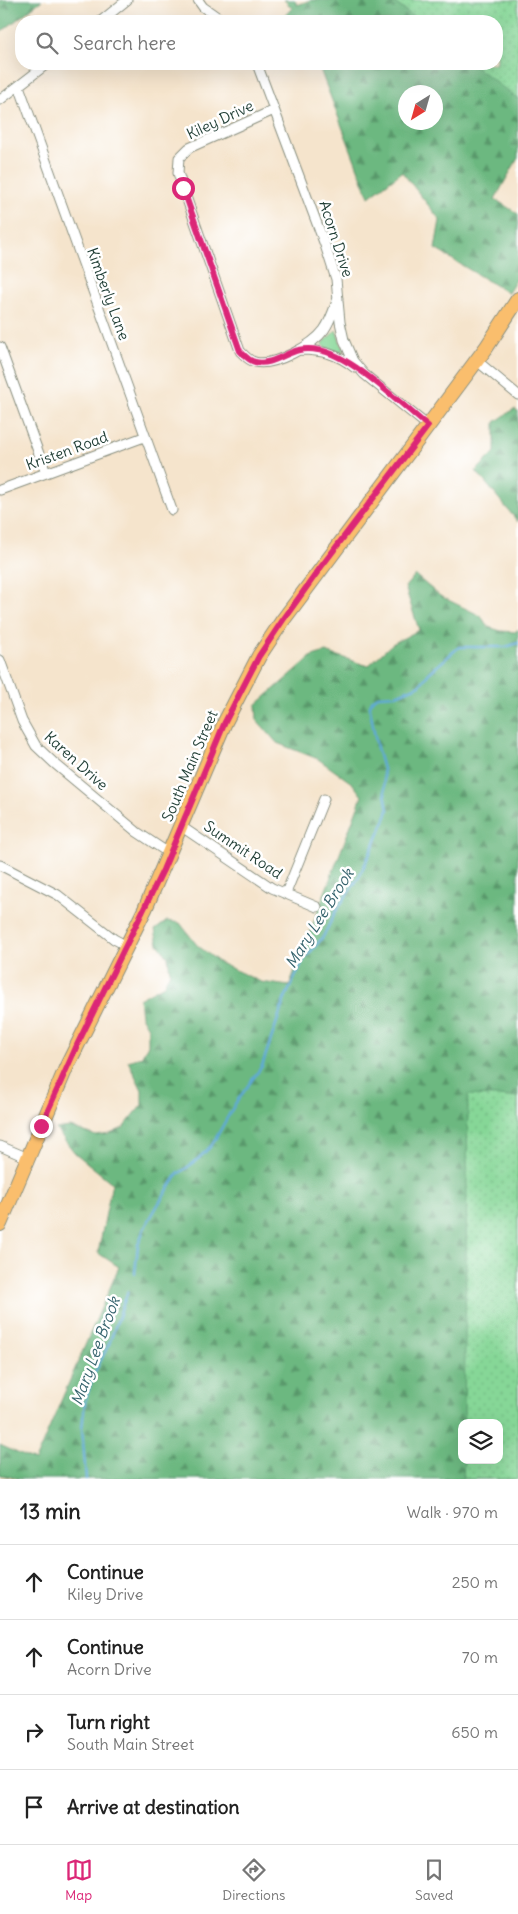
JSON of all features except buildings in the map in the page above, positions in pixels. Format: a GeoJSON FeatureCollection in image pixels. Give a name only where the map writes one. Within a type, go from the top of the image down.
{"type":"FeatureCollection","features":[{"type":"Feature","properties":{"kind":"main road","name":"South Main Street"},"geometry":{"type":"LineString","coordinates":[[0,1224],[66,1068],[127,946],[182,827],[225,722],[259,656],[321,567],[428,426],[518,299]]}},
{"type":"Feature","properties":{"kind":"street"},"geometry":{"type":"LineString","coordinates":[[109,15],[128,0]]}},
{"type":"Feature","properties":{"kind":"street"},"geometry":{"type":"LineString","coordinates":[[198,0],[215,15]]}},
{"type":"Feature","properties":{"kind":"street"},"geometry":{"type":"LineString","coordinates":[[0,100],[39,70]]}},
{"type":"Feature","properties":{"kind":"street","name":"Acorn Drive"},"geometry":{"type":"LineString","coordinates":[[259,70],[326,245],[336,278],[344,340],[354,361],[364,374],[428,426]]}},
{"type":"Feature","properties":{"kind":"street","name":"Kimberly Lane"},"geometry":{"type":"LineString","coordinates":[[19,86],[144,437],[172,510]]}},
{"type":"Feature","properties":{"kind":"street","name":"Kiley Drive"},"geometry":{"type":"LineString","coordinates":[[274,110],[189,148],[179,158],[178,173],[240,351],[248,359],[255,362],[270,362],[300,350],[313,342],[324,331],[338,298]]}},
{"type":"Feature","properties":{"kind":"street"},"geometry":{"type":"LineString","coordinates":[[0,347],[46,473]]}},
{"type":"Feature","properties":{"kind":"street","name":"Kiley Drive"},"geometry":{"type":"LineString","coordinates":[[300,350],[319,350],[339,356],[364,374]]}},
{"type":"Feature","properties":{"kind":"street"},"geometry":{"type":"LineString","coordinates":[[476,360],[518,395]]}},
{"type":"Feature","properties":{"kind":"street","name":"Kristen Road"},"geometry":{"type":"LineString","coordinates":[[0,490],[144,437]]}},
{"type":"Feature","properties":{"kind":"street","name":"Karen Drive"},"geometry":{"type":"LineString","coordinates":[[0,660],[22,721],[36,746],[54,764],[137,832],[170,854]]}},
{"type":"Feature","properties":{"kind":"street"},"geometry":{"type":"LineString","coordinates":[[286,893],[324,799]]}},
{"type":"Feature","properties":{"kind":"street","name":"Summit Road"},"geometry":{"type":"LineString","coordinates":[[182,827],[267,884],[317,907]]}},
{"type":"Feature","properties":{"kind":"street"},"geometry":{"type":"LineString","coordinates":[[0,865],[58,895],[114,939],[127,946]]}},
{"type":"Feature","properties":{"kind":"street"},"geometry":{"type":"LineString","coordinates":[[0,1146],[28,1158]]}},
{"type":"Feature","properties":{"kind":"green space"},"geometry":{"type":"Polygon","coordinates":[[[0,0],[42,0],[23,15],[15,15],[15,21],[0,33],[0,0]]]}},
{"type":"Feature","properties":{"kind":"green space"},"geometry":{"type":"Polygon","coordinates":[[[284,0],[295,0],[297,5],[311,0],[391,0],[411,15],[286,15],[292,8],[284,0]]]}},
{"type":"Feature","properties":{"kind":"green space"},"geometry":{"type":"Polygon","coordinates":[[[391,0],[518,0],[518,99],[480,70],[503,70],[503,15],[411,15],[391,0]]]}},
{"type":"Feature","properties":{"kind":"green space"},"geometry":{"type":"Polygon","coordinates":[[[320,70],[483,70],[518,97],[518,158],[495,199],[518,214],[518,277],[508,293],[435,249],[440,220],[402,172],[369,197],[320,70]]]}},
{"type":"Feature","properties":{"kind":"green space"},"geometry":{"type":"Polygon","coordinates":[[[336,330],[343,349],[342,353],[324,347],[322,344],[336,330]]]}},
{"type":"Feature","properties":{"kind":"green space"},"geometry":{"type":"Polygon","coordinates":[[[514,409],[518,411],[518,522],[476,471],[495,452],[495,422],[514,409]]]}},
{"type":"Feature","properties":{"kind":"green space"},"geometry":{"type":"Polygon","coordinates":[[[415,575],[440,596],[481,616],[488,627],[501,631],[515,632],[518,629],[518,1479],[21,1479],[0,1475],[0,1445],[35,1461],[119,1267],[98,1253],[112,1183],[75,1153],[56,1129],[70,1127],[96,1136],[110,1134],[123,1128],[142,1105],[142,1090],[128,1061],[141,1057],[148,1045],[148,1028],[141,1016],[139,999],[164,985],[170,972],[168,957],[158,944],[155,930],[167,921],[180,923],[197,945],[220,963],[261,982],[289,986],[362,796],[353,784],[318,759],[277,743],[257,720],[256,705],[312,656],[326,652],[368,666],[392,644],[419,630],[405,587],[415,575]]]}},
{"type":"Feature","properties":{"kind":"green space"},"geometry":{"type":"Polygon","coordinates":[[[468,1095],[518,1097],[518,1479],[463,1479],[464,1464],[503,1464],[503,1419],[464,1419],[468,1095]]]}},
{"type":"Feature","properties":{"kind":"waterway","name":"Mary Lee Brook"},"geometry":{"type":"LineString","coordinates":[[135,1273],[138,1245],[144,1229],[178,1174],[196,1161],[212,1145],[235,1104],[262,1066],[285,998],[303,961],[323,937],[336,911],[359,877],[383,825],[388,810],[383,769],[370,709],[373,699],[378,696],[396,695],[420,685],[429,673],[459,647],[506,647],[518,643]]}},
{"type":"Feature","properties":{"kind":"waterway","name":"Mary Lee Brook"},"geometry":{"type":"LineString","coordinates":[[86,1479],[82,1428],[85,1402],[93,1376],[109,1344],[128,1291]]}},
{"type":"Feature","properties":{"kind":"route"},"geometry":{"type":"LineString","coordinates":[[41,1126],[78,1043],[163,870],[225,722],[259,656],[321,567],[428,426],[339,356],[319,350],[300,350],[270,362],[255,362],[248,359],[240,351],[183,188]]}}]}
